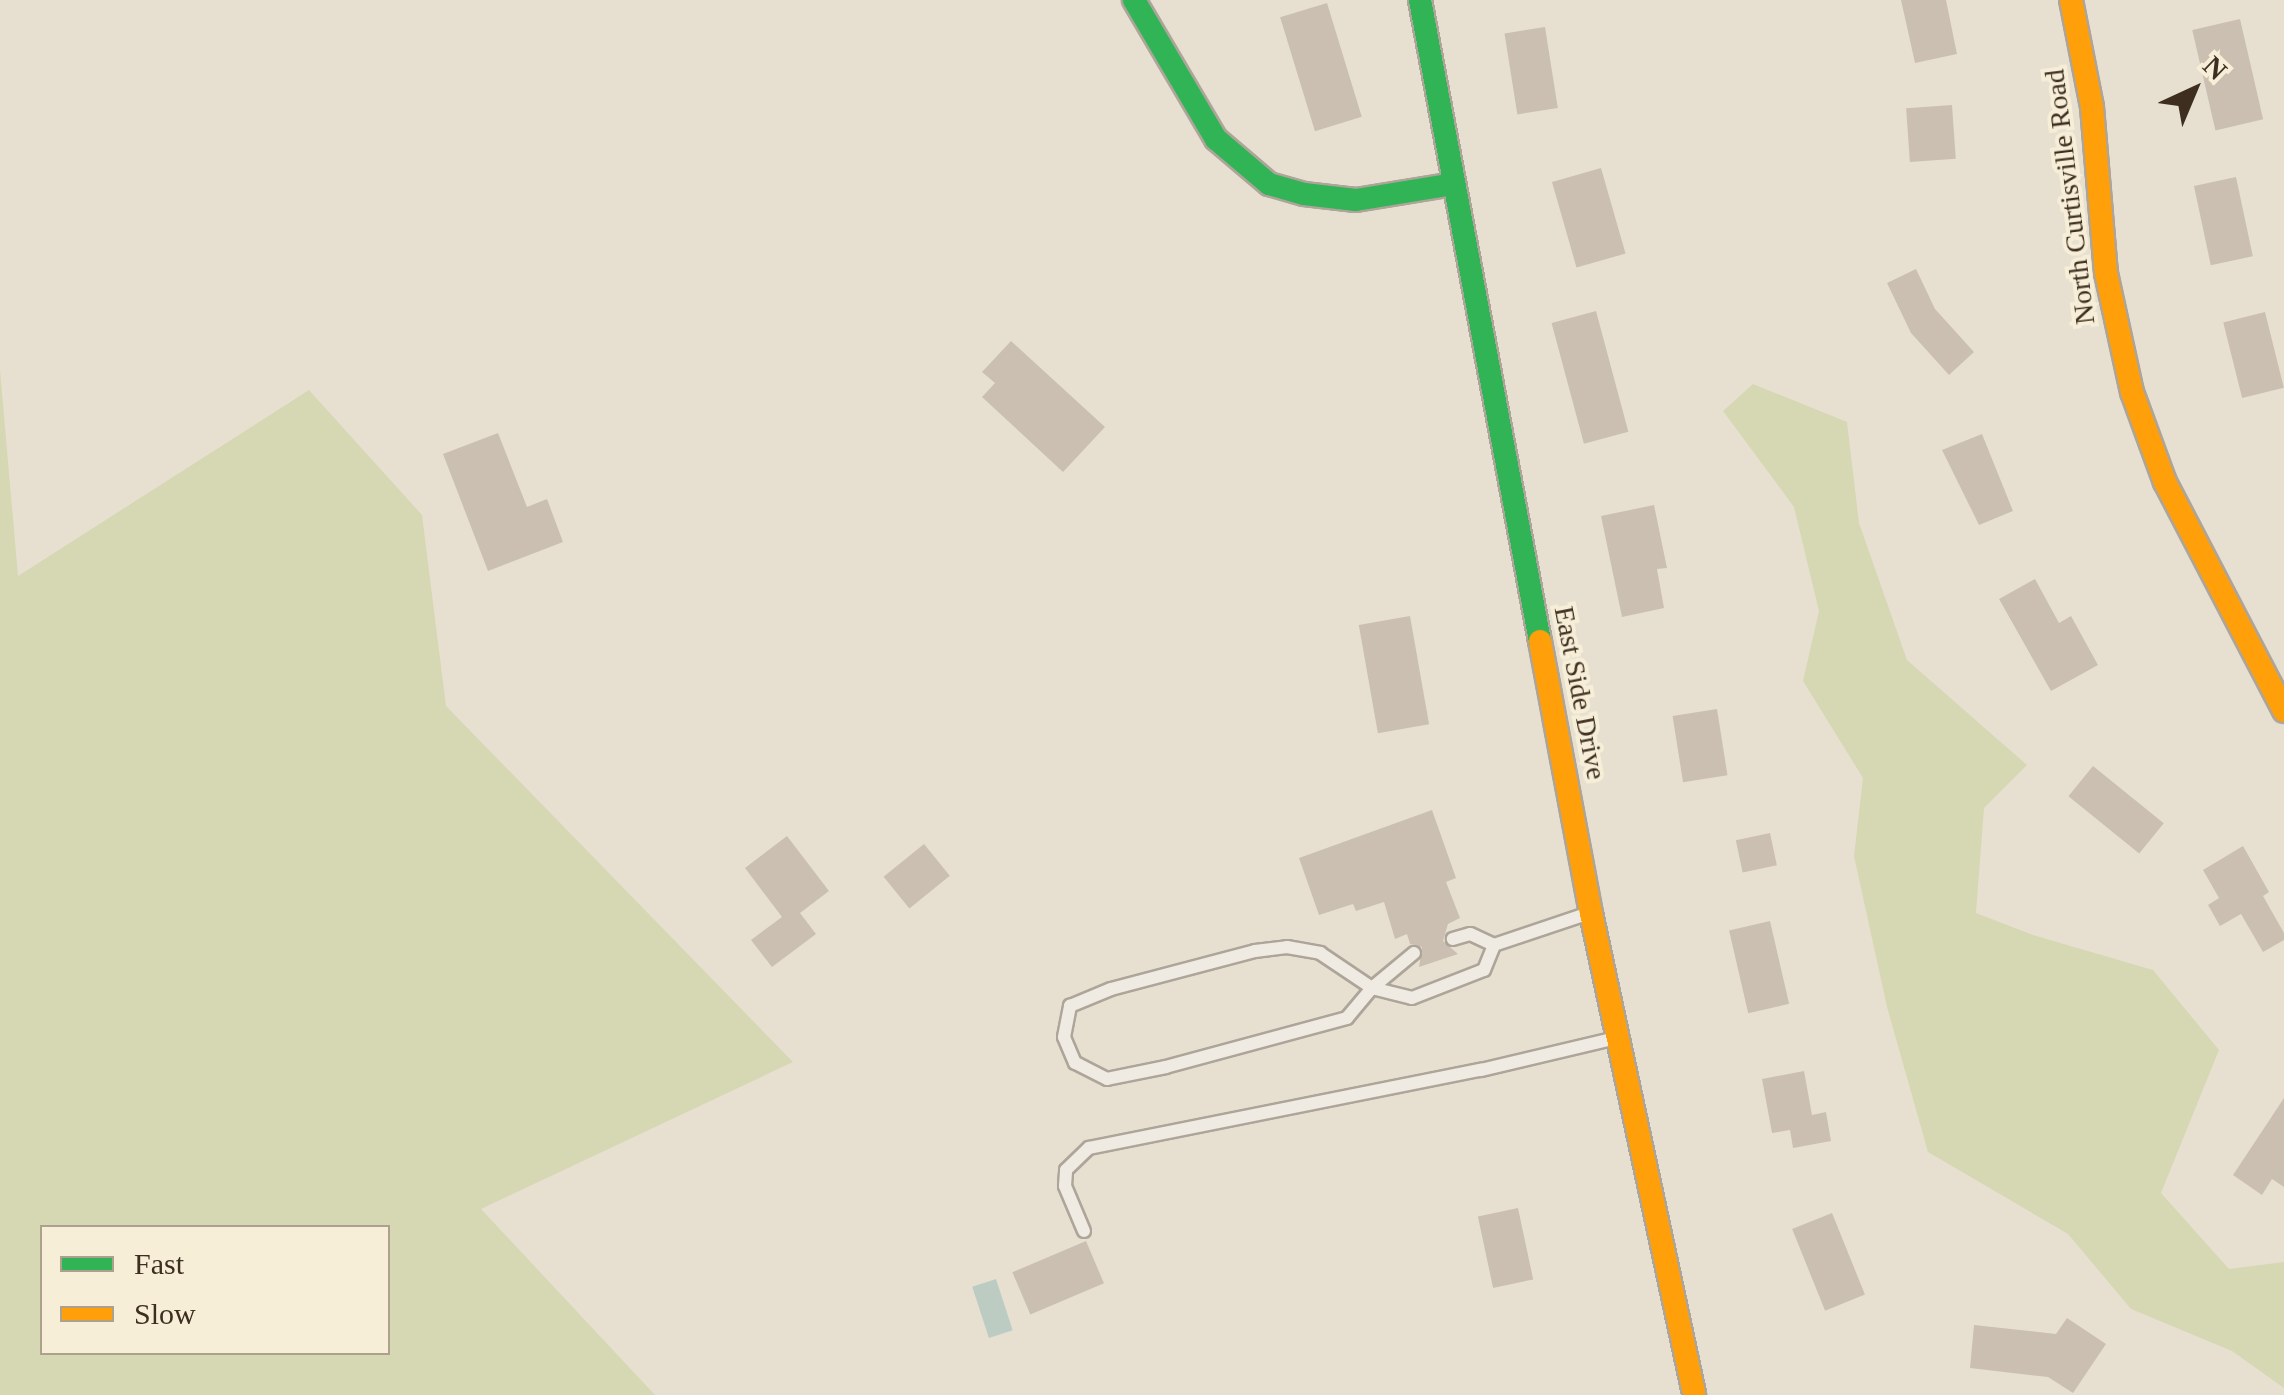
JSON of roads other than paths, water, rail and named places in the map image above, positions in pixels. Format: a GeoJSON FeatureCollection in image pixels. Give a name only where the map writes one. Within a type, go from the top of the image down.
{"type":"FeatureCollection","features":[{"type":"Feature","properties":{"kind":"main road"},"geometry":{"type":"LineString","coordinates":[[1134,0],[1216,139],[1269,184],[1304,194],[1356,200],[1454,184]]}},
{"type":"Feature","properties":{"kind":"main road","name":"East Side Drive"},"geometry":{"type":"LineString","coordinates":[[1420,0],[1592,913],[1694,1395]]}},
{"type":"Feature","properties":{"kind":"main road","name":"North Curtisville Road"},"geometry":{"type":"LineString","coordinates":[[2070,0],[2092,107],[2106,272],[2132,392],[2166,482],[2284,711]]}},
{"type":"Feature","properties":{"kind":"lane"},"geometry":{"type":"LineString","coordinates":[[1454,939],[1470,934],[1494,945],[1592,913]]}},
{"type":"Feature","properties":{"kind":"lane"},"geometry":{"type":"LineString","coordinates":[[1414,952],[1372,988],[1346,1018],[1107,1079],[1075,1063],[1064,1037],[1070,1006],[1111,988],[1254,951],[1287,947],[1320,953],[1372,988],[1412,998],[1484,970],[1494,945]]}},
{"type":"Feature","properties":{"kind":"lane"},"geometry":{"type":"LineString","coordinates":[[1084,1231],[1066,1186],[1066,1170],[1089,1148],[1481,1070],[1618,1038]]}}]}
